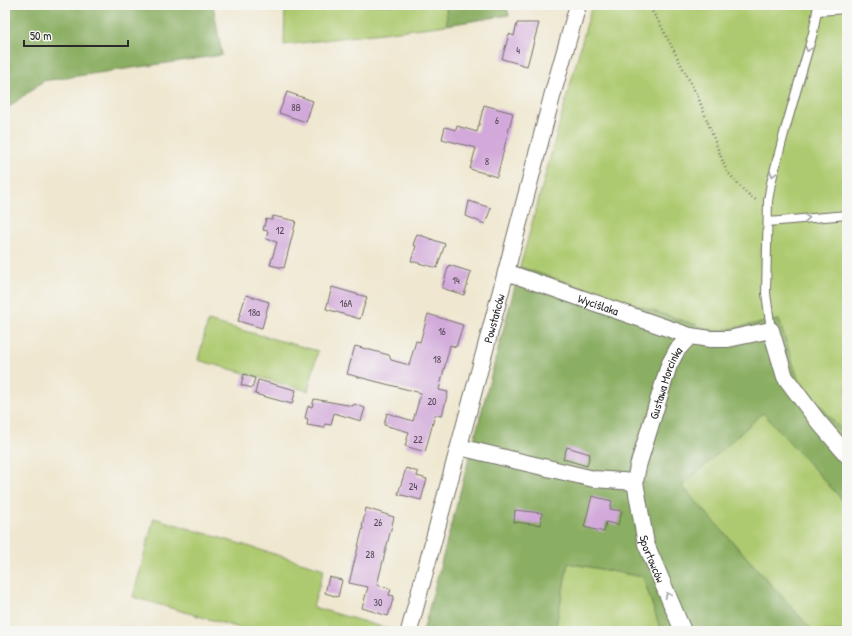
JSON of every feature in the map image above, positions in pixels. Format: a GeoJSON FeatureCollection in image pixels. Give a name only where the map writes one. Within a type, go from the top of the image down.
{"type":"FeatureCollection","features":[{"type":"Feature","properties":{"kind":"street","name":"Powstańców"},"geometry":{"type":"LineString","coordinates":[[409,631],[554,89],[578,5]]}},
{"type":"Feature","properties":{"kind":"street","name":"Wyciślaka"},"geometry":{"type":"LineString","coordinates":[[506,272],[690,336]]}},
{"type":"Feature","properties":{"kind":"street","name":"Gustawa Morcinka"},"geometry":{"type":"LineString","coordinates":[[635,482],[638,466],[669,365],[677,350],[690,336],[711,339],[728,338],[771,330]]}},
{"type":"Feature","properties":{"kind":"street"},"geometry":{"type":"LineString","coordinates":[[771,330],[785,377],[817,420],[847,454]]}},
{"type":"Feature","properties":{"kind":"street"},"geometry":{"type":"LineString","coordinates":[[459,447],[594,479],[635,482]]}},
{"type":"Feature","properties":{"kind":"street","name":"Sportowców"},"geometry":{"type":"LineString","coordinates":[[635,482],[646,544],[683,631]]}},
{"type":"Feature","properties":{"kind":"lane"},"geometry":{"type":"LineString","coordinates":[[771,330],[766,293],[768,208],[771,183],[813,33],[818,8],[847,9]]}},
{"type":"Feature","properties":{"kind":"lane"},"geometry":{"type":"LineString","coordinates":[[768,222],[847,215]]}},
{"type":"Feature","properties":{"kind":"path"},"geometry":{"type":"LineString","coordinates":[[648,5],[660,24],[698,97],[726,170],[744,191],[768,208]]}},
{"type":"Feature","properties":{"kind":"green space"},"geometry":{"type":"Polygon","coordinates":[[[5,5],[213,5],[222,55],[43,81],[5,110],[5,5]]]}},
{"type":"Feature","properties":{"kind":"green space"},"geometry":{"type":"Polygon","coordinates":[[[285,5],[446,5],[447,25],[284,45],[285,5]]]}},
{"type":"Feature","properties":{"kind":"green space"},"geometry":{"type":"Polygon","coordinates":[[[446,5],[506,5],[509,15],[447,25],[446,5]]]}},
{"type":"Feature","properties":{"kind":"green space"},"geometry":{"type":"Polygon","coordinates":[[[592,5],[847,5],[847,435],[798,379],[779,320],[714,331],[520,267],[592,5]]]}},
{"type":"Feature","properties":{"kind":"green space"},"geometry":{"type":"Polygon","coordinates":[[[520,267],[714,331],[779,320],[798,379],[847,435],[847,505],[763,413],[682,486],[813,631],[661,631],[643,577],[568,563],[555,631],[423,631],[520,267]]]}},
{"type":"Feature","properties":{"kind":"green space"},"geometry":{"type":"Polygon","coordinates":[[[208,321],[318,351],[308,391],[198,360],[208,321]]]}},
{"type":"Feature","properties":{"kind":"green space"},"geometry":{"type":"Polygon","coordinates":[[[763,412],[847,505],[847,631],[813,631],[682,486],[763,412]]]}},
{"type":"Feature","properties":{"kind":"green space"},"geometry":{"type":"Polygon","coordinates":[[[154,518],[324,569],[313,607],[393,631],[250,631],[133,597],[154,518]]]}},
{"type":"Feature","properties":{"kind":"green space"},"geometry":{"type":"Polygon","coordinates":[[[568,563],[643,577],[661,631],[555,631],[568,563]]]}},
{"type":"Feature","properties":{"kind":"building"},"geometry":{"type":"Polygon","coordinates":[[[517,23],[539,23],[527,66],[502,59],[509,34],[514,36],[517,23]]]}},
{"type":"Feature","properties":{"kind":"building"},"geometry":{"type":"Polygon","coordinates":[[[287,92],[313,101],[306,122],[279,113],[287,92]]]}},
{"type":"Feature","properties":{"kind":"building"},"geometry":{"type":"Polygon","coordinates":[[[484,105],[513,113],[497,177],[470,169],[476,148],[442,139],[445,127],[456,130],[457,126],[477,132],[484,105]]]}},
{"type":"Feature","properties":{"kind":"building"},"geometry":{"type":"Polygon","coordinates":[[[469,201],[491,208],[485,224],[466,216],[469,201]]]}},
{"type":"Feature","properties":{"kind":"building"},"geometry":{"type":"Polygon","coordinates":[[[273,216],[296,221],[284,268],[270,265],[277,242],[266,239],[268,231],[263,230],[266,219],[272,220],[273,216]]]}},
{"type":"Feature","properties":{"kind":"building"},"geometry":{"type":"Polygon","coordinates":[[[417,234],[445,244],[437,268],[411,261],[416,246],[413,245],[417,234]]]}},
{"type":"Feature","properties":{"kind":"building"},"geometry":{"type":"Polygon","coordinates":[[[449,265],[471,272],[464,295],[442,288],[449,265]]]}},
{"type":"Feature","properties":{"kind":"building"},"geometry":{"type":"Polygon","coordinates":[[[332,287],[367,297],[360,319],[326,309],[332,287]]]}},
{"type":"Feature","properties":{"kind":"building"},"geometry":{"type":"Polygon","coordinates":[[[246,295],[269,302],[262,328],[238,321],[246,295]]]}},
{"type":"Feature","properties":{"kind":"building"},"geometry":{"type":"Polygon","coordinates":[[[428,314],[463,325],[456,347],[450,345],[439,390],[448,392],[442,416],[435,415],[425,452],[405,446],[409,432],[384,425],[387,413],[413,421],[421,393],[347,374],[355,346],[389,355],[391,360],[409,365],[416,341],[420,342],[428,314]]]}},
{"type":"Feature","properties":{"kind":"building"},"geometry":{"type":"Polygon","coordinates":[[[244,374],[255,378],[252,388],[241,385],[244,374]]]}},
{"type":"Feature","properties":{"kind":"building"},"geometry":{"type":"Polygon","coordinates":[[[258,380],[296,390],[292,404],[255,394],[258,380]]]}},
{"type":"Feature","properties":{"kind":"building"},"geometry":{"type":"Polygon","coordinates":[[[314,399],[353,406],[354,404],[365,408],[361,421],[334,413],[331,425],[325,424],[324,428],[307,425],[308,419],[305,418],[308,406],[312,407],[314,399]]]}},
{"type":"Feature","properties":{"kind":"building"},"geometry":{"type":"Polygon","coordinates":[[[567,447],[590,454],[587,466],[563,459],[567,447]]]}},
{"type":"Feature","properties":{"kind":"building"},"geometry":{"type":"Polygon","coordinates":[[[406,468],[418,472],[417,476],[427,479],[421,500],[398,494],[406,468]]]}},
{"type":"Feature","properties":{"kind":"building"},"geometry":{"type":"Polygon","coordinates":[[[592,496],[612,501],[610,509],[622,511],[618,525],[606,522],[604,532],[584,527],[592,496]]]}},
{"type":"Feature","properties":{"kind":"building"},"geometry":{"type":"Polygon","coordinates":[[[366,508],[394,517],[377,585],[391,589],[389,595],[394,596],[388,616],[362,608],[368,587],[349,583],[363,527],[366,508]]]}},
{"type":"Feature","properties":{"kind":"building"},"geometry":{"type":"Polygon","coordinates":[[[515,510],[542,513],[541,525],[514,522],[515,510]]]}},
{"type":"Feature","properties":{"kind":"building"},"geometry":{"type":"Polygon","coordinates":[[[329,577],[342,580],[338,597],[325,593],[329,577]]]}}]}
